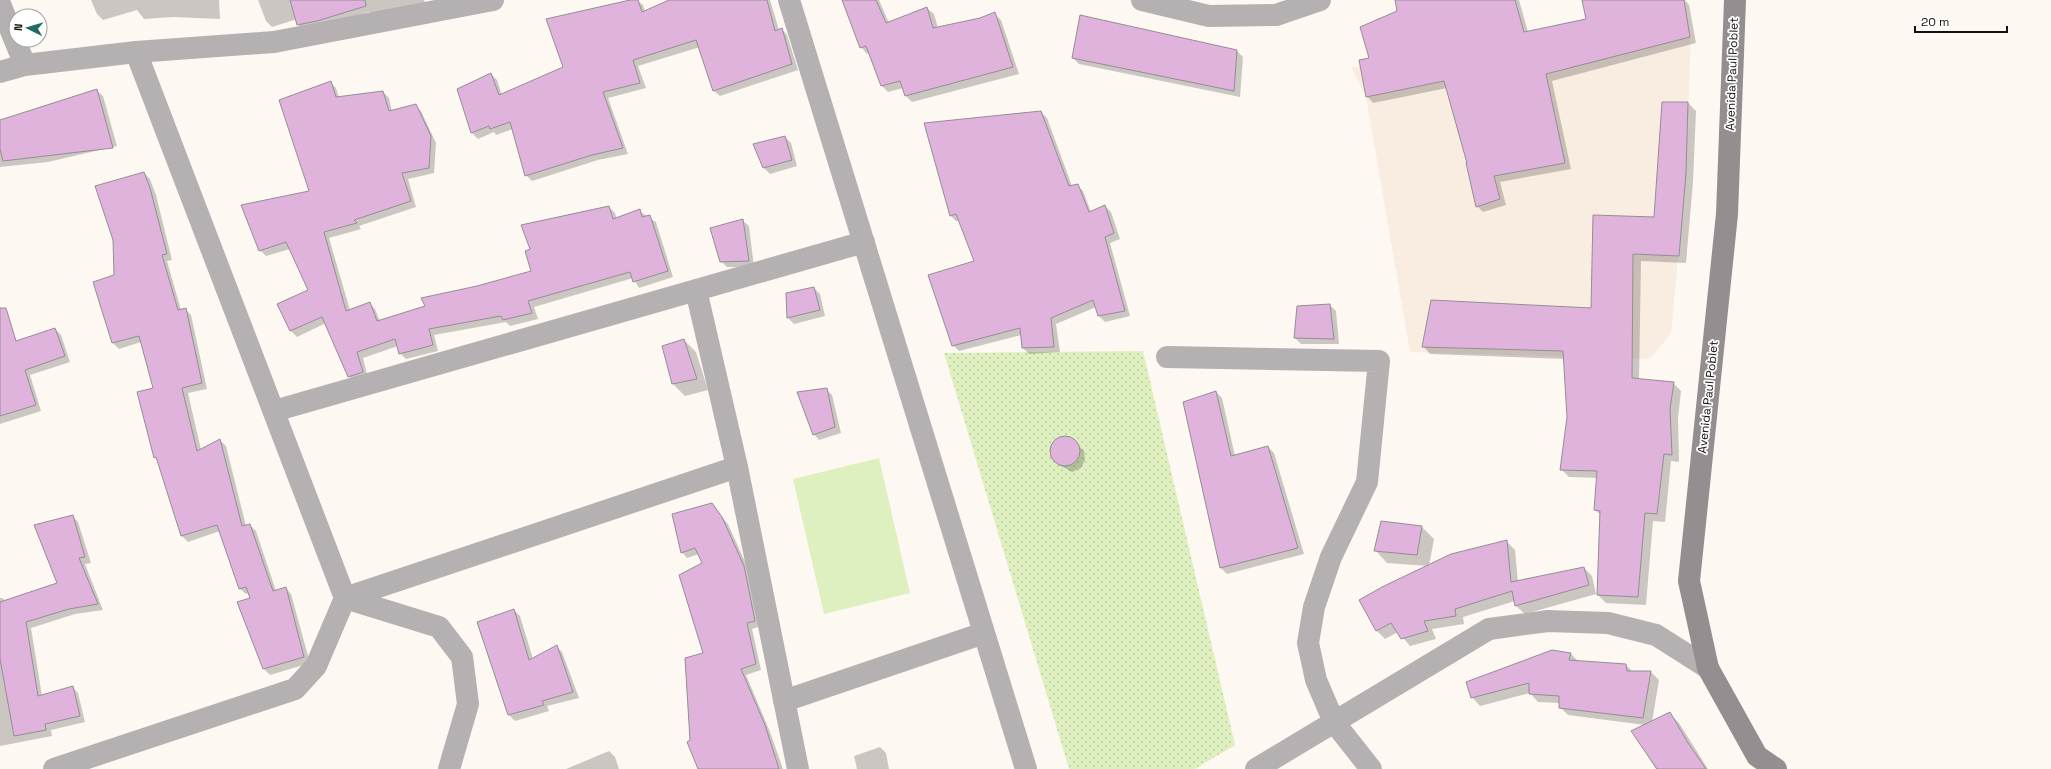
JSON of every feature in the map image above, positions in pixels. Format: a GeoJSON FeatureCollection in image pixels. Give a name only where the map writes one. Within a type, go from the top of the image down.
{"type":"FeatureCollection","features":[{"type":"Feature","properties":{"kind":"main road","name":"Avenida Paul Poblet"},"geometry":{"type":"LineString","coordinates":[[1735,0],[1727,214],[1690,581],[1708,668],[1755,762],[1776,769]]}},
{"type":"Feature","properties":{"kind":"street"},"geometry":{"type":"LineString","coordinates":[[0,72],[25,65],[136,52],[274,42],[493,0]]}},
{"type":"Feature","properties":{"kind":"street"},"geometry":{"type":"LineString","coordinates":[[789,0],[1026,769]]}},
{"type":"Feature","properties":{"kind":"street"},"geometry":{"type":"LineString","coordinates":[[1142,0],[1208,16],[1216,16],[1276,15],[1320,0]]}},
{"type":"Feature","properties":{"kind":"street"},"geometry":{"type":"LineString","coordinates":[[0,4],[25,65]]}},
{"type":"Feature","properties":{"kind":"street"},"geometry":{"type":"LineString","coordinates":[[54,769],[295,689],[316,666],[345,598],[136,52]]}},
{"type":"Feature","properties":{"kind":"street"},"geometry":{"type":"LineString","coordinates":[[274,411],[864,242]]}},
{"type":"Feature","properties":{"kind":"street"},"geometry":{"type":"LineString","coordinates":[[696,290],[737,466],[798,769]]}},
{"type":"Feature","properties":{"kind":"street"},"geometry":{"type":"LineString","coordinates":[[1167,357],[1379,361],[1367,482],[1331,557],[1314,607],[1308,643],[1316,680],[1334,722],[1371,769]]}},
{"type":"Feature","properties":{"kind":"street"},"geometry":{"type":"LineString","coordinates":[[345,598],[737,466]]}},
{"type":"Feature","properties":{"kind":"street"},"geometry":{"type":"LineString","coordinates":[[345,598],[439,627],[462,657],[468,704],[449,769]]}},
{"type":"Feature","properties":{"kind":"street"},"geometry":{"type":"LineString","coordinates":[[1256,769],[1489,630],[1548,621],[1608,623],[1656,635],[1708,668]]}},
{"type":"Feature","properties":{"kind":"street"},"geometry":{"type":"LineString","coordinates":[[784,701],[984,633]]}},
{"type":"Feature","properties":{"kind":"shaded area"},"geometry":{"type":"Polygon","coordinates":[[[1671,0],[1684,0],[1691,42],[1685,184],[1671,334],[1650,359],[1410,352],[1366,97],[1351,67],[1370,66],[1671,0]]]}},
{"type":"Feature","properties":{"kind":"green space"},"geometry":{"type":"Polygon","coordinates":[[[1143,351],[1235,745],[1195,769],[1069,769],[944,353],[1143,351]]]}},
{"type":"Feature","properties":{"kind":"green space"},"geometry":{"type":"Polygon","coordinates":[[[879,458],[910,593],[824,614],[793,479],[879,458]]]}},
{"type":"Feature","properties":{"kind":"building"},"geometry":{"type":"Polygon","coordinates":[[[290,0],[365,0],[366,6],[317,21],[297,25],[290,0]]]}},
{"type":"Feature","properties":{"kind":"building"},"geometry":{"type":"Polygon","coordinates":[[[630,0],[638,0],[642,12],[669,0],[767,0],[775,31],[782,28],[792,64],[713,91],[696,40],[633,60],[640,83],[603,92],[623,148],[592,155],[525,176],[510,122],[490,129],[489,126],[471,133],[457,89],[491,73],[499,95],[563,67],[546,19],[630,0]]]}},
{"type":"Feature","properties":{"kind":"building"},"geometry":{"type":"Polygon","coordinates":[[[842,0],[876,0],[886,23],[927,7],[933,28],[980,18],[995,12],[1013,67],[905,96],[900,81],[881,86],[866,46],[860,48],[842,0]]]}},
{"type":"Feature","properties":{"kind":"building"},"geometry":{"type":"Polygon","coordinates":[[[1395,0],[1515,0],[1524,32],[1586,19],[1582,0],[1684,0],[1690,37],[1546,74],[1565,163],[1494,176],[1500,199],[1476,207],[1467,163],[1444,81],[1366,97],[1359,60],[1369,58],[1360,27],[1397,11],[1395,0]]]}},
{"type":"Feature","properties":{"kind":"building"},"geometry":{"type":"Polygon","coordinates":[[[1080,15],[1237,50],[1234,91],[1072,58],[1080,15]]]}},
{"type":"Feature","properties":{"kind":"building"},"geometry":{"type":"Polygon","coordinates":[[[331,81],[336,97],[383,91],[389,111],[416,104],[431,136],[429,168],[402,173],[411,201],[354,220],[357,223],[324,232],[346,311],[370,302],[377,321],[425,306],[421,298],[477,286],[531,271],[525,251],[530,249],[521,225],[609,206],[613,219],[640,209],[642,217],[650,215],[668,271],[633,282],[630,272],[528,301],[532,313],[503,320],[501,316],[429,329],[433,345],[399,354],[395,339],[357,352],[363,372],[348,377],[322,317],[290,331],[277,304],[308,290],[286,242],[259,251],[241,205],[309,191],[279,100],[331,81]]]}},
{"type":"Feature","properties":{"kind":"building"},"geometry":{"type":"Polygon","coordinates":[[[97,89],[113,148],[3,161],[0,149],[0,120],[97,89]]]}},
{"type":"Feature","properties":{"kind":"building"},"geometry":{"type":"Polygon","coordinates":[[[1662,102],[1688,102],[1686,173],[1679,256],[1633,254],[1632,378],[1674,382],[1670,409],[1672,455],[1664,454],[1657,514],[1645,513],[1638,597],[1597,595],[1600,511],[1594,510],[1597,471],[1560,470],[1567,417],[1563,351],[1422,347],[1431,300],[1591,308],[1593,215],[1654,217],[1662,102]]]}},
{"type":"Feature","properties":{"kind":"building"},"geometry":{"type":"Polygon","coordinates":[[[1041,111],[1069,186],[1078,184],[1089,212],[1105,205],[1114,233],[1105,237],[1125,311],[1098,316],[1093,300],[1051,318],[1054,347],[1022,348],[1020,328],[952,346],[928,275],[974,261],[956,214],[950,216],[924,123],[1041,111]]]}},
{"type":"Feature","properties":{"kind":"building"},"geometry":{"type":"Polygon","coordinates":[[[785,136],[792,160],[763,168],[753,144],[785,136]]]}},
{"type":"Feature","properties":{"kind":"building"},"geometry":{"type":"Polygon","coordinates":[[[144,172],[150,188],[167,254],[162,255],[178,310],[186,308],[202,383],[182,388],[197,451],[220,439],[242,526],[250,524],[273,591],[286,587],[304,657],[263,669],[237,602],[250,598],[246,587],[239,589],[217,525],[181,536],[156,457],[154,458],[137,392],[153,388],[139,336],[112,343],[93,282],[114,275],[113,240],[95,186],[144,172]]]}},
{"type":"Feature","properties":{"kind":"building"},"geometry":{"type":"Polygon","coordinates":[[[743,219],[749,261],[720,262],[710,228],[743,219]]]}},
{"type":"Feature","properties":{"kind":"building"},"geometry":{"type":"Polygon","coordinates":[[[814,287],[820,310],[787,318],[786,293],[814,287]]]}},
{"type":"Feature","properties":{"kind":"building"},"geometry":{"type":"Polygon","coordinates":[[[1330,304],[1334,339],[1294,338],[1297,306],[1330,304]]]}},
{"type":"Feature","properties":{"kind":"building"},"geometry":{"type":"Polygon","coordinates":[[[0,308],[6,308],[16,341],[55,328],[65,356],[25,370],[36,405],[0,416],[0,308]]]}},
{"type":"Feature","properties":{"kind":"building"},"geometry":{"type":"Polygon","coordinates":[[[684,339],[697,379],[672,384],[662,346],[684,339]]]}},
{"type":"Feature","properties":{"kind":"building"},"geometry":{"type":"Polygon","coordinates":[[[827,388],[835,427],[813,435],[797,392],[827,388]]]}},
{"type":"Feature","properties":{"kind":"building"},"geometry":{"type":"Polygon","coordinates":[[[1216,391],[1231,456],[1268,446],[1298,548],[1220,568],[1183,402],[1216,391]]]}},
{"type":"Feature","properties":{"kind":"building"},"geometry":{"type":"Polygon","coordinates":[[[1065,436],[1076,440],[1080,451],[1076,462],[1065,466],[1054,462],[1050,451],[1054,440],[1065,436]]]}},
{"type":"Feature","properties":{"kind":"building"},"geometry":{"type":"Polygon","coordinates":[[[712,503],[722,517],[744,566],[755,621],[747,623],[756,664],[741,669],[765,725],[779,769],[698,769],[687,742],[690,740],[685,658],[703,653],[679,575],[702,563],[695,548],[681,553],[672,514],[712,503]]]}},
{"type":"Feature","properties":{"kind":"building"},"geometry":{"type":"Polygon","coordinates":[[[73,515],[85,557],[79,558],[98,604],[69,609],[26,622],[38,696],[73,686],[80,716],[45,724],[46,730],[14,736],[0,659],[0,602],[57,583],[34,525],[73,515]]]}},
{"type":"Feature","properties":{"kind":"building"},"geometry":{"type":"Polygon","coordinates":[[[1381,521],[1422,526],[1417,555],[1374,551],[1381,521]]]}},
{"type":"Feature","properties":{"kind":"building"},"geometry":{"type":"Polygon","coordinates":[[[1507,540],[1511,582],[1584,567],[1589,585],[1515,606],[1512,591],[1455,609],[1456,616],[1424,621],[1428,631],[1401,639],[1391,623],[1376,631],[1359,600],[1382,587],[1451,554],[1507,540]]]}},
{"type":"Feature","properties":{"kind":"building"},"geometry":{"type":"Polygon","coordinates":[[[514,609],[529,660],[557,645],[573,692],[542,701],[544,705],[508,715],[477,622],[514,609]]]}},
{"type":"Feature","properties":{"kind":"building"},"geometry":{"type":"Polygon","coordinates":[[[1552,650],[1571,653],[1569,660],[1626,664],[1627,671],[1651,671],[1643,718],[1559,708],[1559,696],[1529,694],[1529,683],[1471,698],[1466,682],[1552,650]]]}},
{"type":"Feature","properties":{"kind":"building"},"geometry":{"type":"Polygon","coordinates":[[[1670,712],[1688,743],[1706,769],[1657,769],[1631,731],[1670,712]]]}}]}
